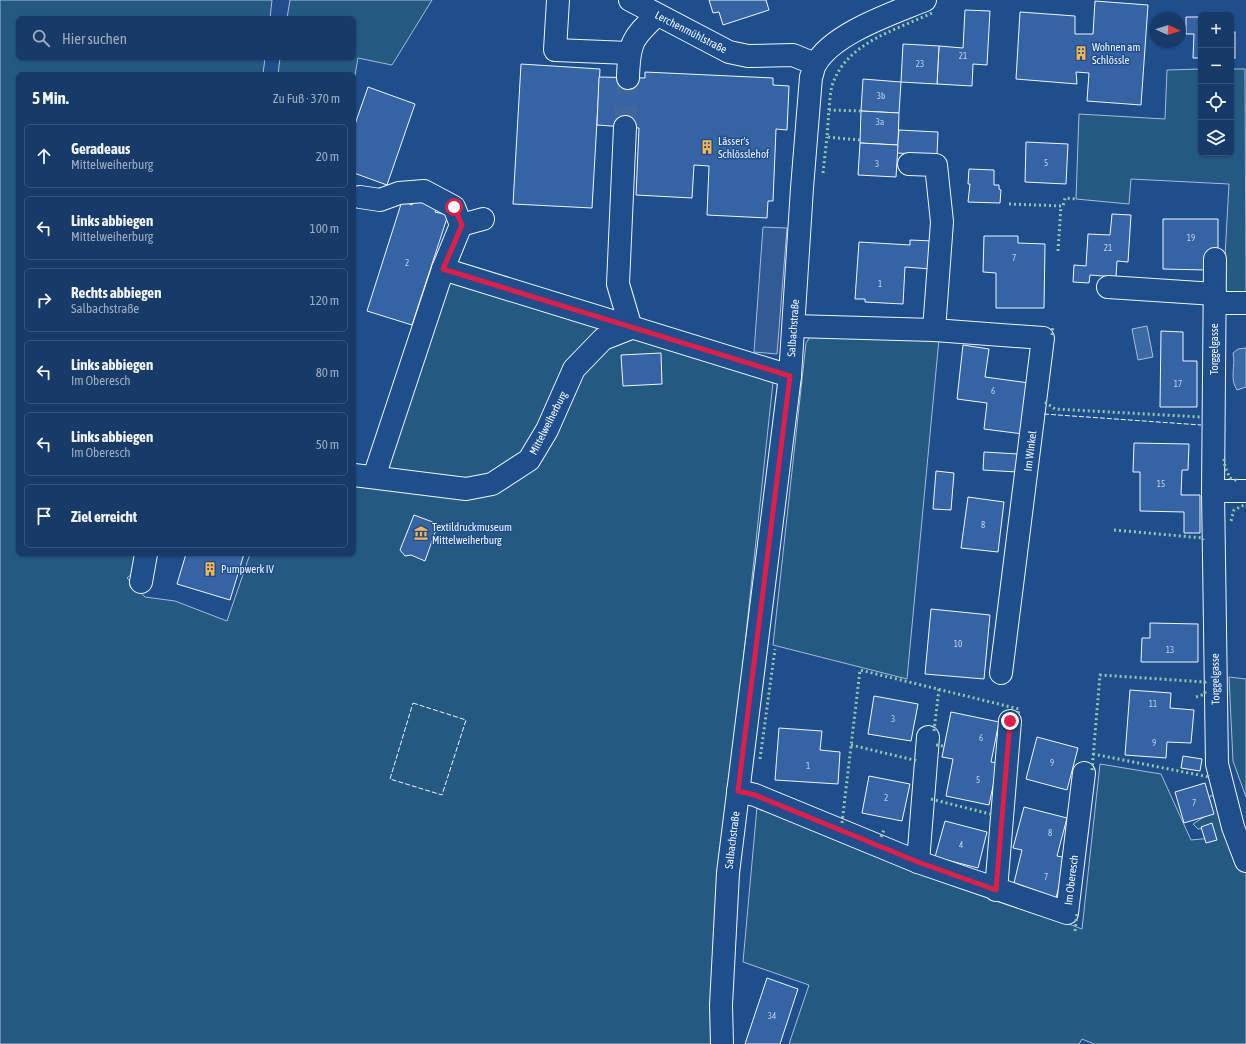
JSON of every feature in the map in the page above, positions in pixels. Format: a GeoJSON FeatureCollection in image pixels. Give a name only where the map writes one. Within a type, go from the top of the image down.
{"type":"FeatureCollection","features":[{"type":"Feature","properties":{"kind":"street"},"geometry":{"type":"LineString","coordinates":[[558,0],[555,50],[629,53]]}},
{"type":"Feature","properties":{"kind":"street","name":"Lerchenmühlstraße"},"geometry":{"type":"LineString","coordinates":[[630,0],[729,52],[748,56],[792,55],[815,64]]}},
{"type":"Feature","properties":{"kind":"street"},"geometry":{"type":"LineString","coordinates":[[815,64],[829,49],[859,27],[926,0]]}},
{"type":"Feature","properties":{"kind":"street"},"geometry":{"type":"LineString","coordinates":[[628,78],[629,53],[638,33],[657,15]]}},
{"type":"Feature","properties":{"kind":"street","name":"Salbachstraße"},"geometry":{"type":"LineString","coordinates":[[722,1044],[721,1005],[728,873],[790,376],[802,188],[812,77],[815,64]]}},
{"type":"Feature","properties":{"kind":"street"},"geometry":{"type":"LineString","coordinates":[[625,127],[618,284],[631,328]]}},
{"type":"Feature","properties":{"kind":"street"},"geometry":{"type":"LineString","coordinates":[[909,164],[936,165],[942,222],[934,330]]}},
{"type":"Feature","properties":{"kind":"street"},"geometry":{"type":"LineString","coordinates":[[360,197],[380,200],[399,193],[424,191],[454,207],[462,225],[484,219]]}},
{"type":"Feature","properties":{"kind":"street","name":"Mittelweiherburg"},"geometry":{"type":"LineString","coordinates":[[462,225],[443,269],[364,476],[466,489],[492,484],[529,460],[547,430],[574,369],[603,339],[631,328]]}},
{"type":"Feature","properties":{"kind":"street","name":"Torggelgasse"},"geometry":{"type":"LineString","coordinates":[[1215,259],[1213,491],[1217,764],[1233,828],[1246,861]]}},
{"type":"Feature","properties":{"kind":"street"},"geometry":{"type":"LineString","coordinates":[[443,269],[790,376]]}},
{"type":"Feature","properties":{"kind":"street"},"geometry":{"type":"LineString","coordinates":[[1108,287],[1246,303]]}},
{"type":"Feature","properties":{"kind":"street","name":"Im Winkel"},"geometry":{"type":"LineString","coordinates":[[794,326],[934,330],[1043,338],[1001,673]]}},
{"type":"Feature","properties":{"kind":"street"},"geometry":{"type":"LineString","coordinates":[[1213,491],[1246,491]]}},
{"type":"Feature","properties":{"kind":"street"},"geometry":{"type":"LineString","coordinates":[[141,582],[146,556]]}},
{"type":"Feature","properties":{"kind":"street"},"geometry":{"type":"LineString","coordinates":[[996,890],[1010,721]]}},
{"type":"Feature","properties":{"kind":"street"},"geometry":{"type":"LineString","coordinates":[[918,862],[928,737]]}},
{"type":"Feature","properties":{"kind":"street","name":"Im Oberesch"},"geometry":{"type":"LineString","coordinates":[[738,791],[755,795],[918,862],[1066,913],[1084,773]]}},
{"type":"Feature","properties":{"kind":"shaded area"},"geometry":{"type":"Polygon","coordinates":[[[0,0],[272,0],[270,16],[16,16],[16,60],[265,60],[263,72],[16,72],[16,556],[138,556],[134,572],[127,578],[145,597],[175,601],[227,621],[249,556],[356,556],[356,485],[374,485],[446,277],[773,382],[735,737],[712,1044],[0,1044],[0,0]]]}},
{"type":"Feature","properties":{"kind":"shaded area"},"geometry":{"type":"Polygon","coordinates":[[[290,0],[432,0],[392,65],[358,58],[356,72],[278,72],[280,60],[356,60],[356,16],[287,16],[290,0]]]}},
{"type":"Feature","properties":{"kind":"shaded area"},"geometry":{"type":"Polygon","coordinates":[[[1198,69],[1198,156],[1234,156],[1234,69],[1245,69],[1246,294],[1223,293],[1229,184],[1131,179],[1129,204],[1076,199],[1079,114],[1165,119],[1167,70],[1198,69]]]}},
{"type":"Feature","properties":{"kind":"shaded area"},"geometry":{"type":"Polygon","coordinates":[[[763,227],[787,228],[777,354],[754,352],[763,227]]]}},
{"type":"Feature","properties":{"kind":"shaded area"},"geometry":{"type":"Polygon","coordinates":[[[1147,326],[1153,357],[1138,360],[1132,329],[1147,326]]]}},
{"type":"Feature","properties":{"kind":"shaded area"},"geometry":{"type":"Polygon","coordinates":[[[812,334],[939,339],[907,679],[773,645],[806,343],[812,334]]]}},
{"type":"Feature","properties":{"kind":"shaded area"},"geometry":{"type":"Polygon","coordinates":[[[1246,348],[1246,387],[1237,390],[1233,381],[1233,353],[1238,349],[1246,348]]]}},
{"type":"Feature","properties":{"kind":"shaded area"},"geometry":{"type":"Polygon","coordinates":[[[1229,677],[1246,679],[1246,797],[1233,761],[1229,677]]]}},
{"type":"Feature","properties":{"kind":"shaded area"},"geometry":{"type":"Polygon","coordinates":[[[1100,764],[1161,774],[1191,840],[1212,838],[1211,828],[1198,829],[1193,824],[1210,813],[1207,803],[1211,795],[1234,811],[1246,870],[1246,1044],[1094,1044],[1082,1039],[1079,1044],[789,1044],[809,985],[743,962],[757,807],[1082,929],[1100,764]]]}},
{"type":"Feature","properties":{"kind":"building"},"geometry":{"type":"Polygon","coordinates":[[[709,0],[766,0],[769,10],[723,25],[719,12],[713,13],[709,0]]]}},
{"type":"Feature","properties":{"kind":"building","name":"Wohnen am Schlössle"},"geometry":{"type":"Polygon","coordinates":[[[1095,1],[1148,5],[1141,105],[1087,101],[1089,73],[1076,72],[1077,84],[1016,79],[1020,12],[1075,16],[1075,34],[1093,34],[1095,1]]]}},
{"type":"Feature","properties":{"kind":"building"},"geometry":{"type":"Polygon","coordinates":[[[965,10],[990,11],[987,65],[973,64],[972,86],[937,84],[939,46],[963,48],[965,10]]]}},
{"type":"Feature","properties":{"kind":"building"},"geometry":{"type":"Polygon","coordinates":[[[1186,17],[1198,17],[1198,58],[1193,58],[1194,34],[1186,34],[1186,17]]]}},
{"type":"Feature","properties":{"kind":"building"},"geometry":{"type":"Polygon","coordinates":[[[1234,32],[1235,32],[1234,58],[1234,32]]]}},
{"type":"Feature","properties":{"kind":"building"},"geometry":{"type":"Polygon","coordinates":[[[903,44],[939,46],[937,84],[901,82],[903,44]]]}},
{"type":"Feature","properties":{"kind":"building"},"geometry":{"type":"Polygon","coordinates":[[[521,64],[600,69],[592,208],[513,204],[521,64]]]}},
{"type":"Feature","properties":{"kind":"building","name":"Lässer's Schlösslehof"},"geometry":{"type":"Polygon","coordinates":[[[645,72],[773,78],[773,85],[789,86],[787,130],[776,129],[773,201],[768,201],[767,218],[707,215],[709,166],[694,165],[692,198],[636,195],[639,128],[597,125],[599,77],[645,78],[645,72]]]}},
{"type":"Feature","properties":{"kind":"building"},"geometry":{"type":"Polygon","coordinates":[[[863,79],[901,82],[899,113],[861,111],[863,79]]]}},
{"type":"Feature","properties":{"kind":"building"},"geometry":{"type":"Polygon","coordinates":[[[368,87],[415,104],[387,185],[356,174],[356,121],[368,87]]]}},
{"type":"Feature","properties":{"kind":"building"},"geometry":{"type":"Polygon","coordinates":[[[861,111],[899,113],[898,145],[860,143],[861,111]]]}},
{"type":"Feature","properties":{"kind":"building"},"geometry":{"type":"Polygon","coordinates":[[[899,130],[938,132],[937,155],[897,153],[899,130]]]}},
{"type":"Feature","properties":{"kind":"building"},"geometry":{"type":"Polygon","coordinates":[[[1026,142],[1068,144],[1066,184],[1025,182],[1026,142]]]}},
{"type":"Feature","properties":{"kind":"building"},"geometry":{"type":"Polygon","coordinates":[[[860,143],[898,145],[896,177],[858,175],[860,143]]]}},
{"type":"Feature","properties":{"kind":"building"},"geometry":{"type":"Polygon","coordinates":[[[969,169],[994,170],[994,185],[999,185],[999,189],[1001,190],[1000,203],[968,202],[970,184],[968,184],[969,169]]]}},
{"type":"Feature","properties":{"kind":"building"},"geometry":{"type":"Polygon","coordinates":[[[415,199],[437,206],[435,212],[448,215],[412,325],[367,311],[402,201],[412,205],[415,199]]]}},
{"type":"Feature","properties":{"kind":"building"},"geometry":{"type":"Polygon","coordinates":[[[1112,214],[1131,215],[1128,262],[1117,261],[1116,277],[1090,275],[1089,283],[1073,282],[1074,265],[1086,266],[1088,234],[1110,235],[1112,214]]]}},
{"type":"Feature","properties":{"kind":"building"},"geometry":{"type":"Polygon","coordinates":[[[1163,219],[1218,219],[1218,256],[1206,270],[1163,269],[1163,219]]]}},
{"type":"Feature","properties":{"kind":"building"},"geometry":{"type":"Polygon","coordinates":[[[984,236],[1018,236],[1018,243],[1045,244],[1044,308],[996,308],[996,273],[983,272],[984,236]]]}},
{"type":"Feature","properties":{"kind":"building"},"geometry":{"type":"Polygon","coordinates":[[[910,240],[933,241],[931,269],[905,267],[903,304],[865,302],[865,299],[855,299],[859,242],[910,245],[910,240]]]}},
{"type":"Feature","properties":{"kind":"building"},"geometry":{"type":"Polygon","coordinates":[[[1161,331],[1183,332],[1183,361],[1197,361],[1197,407],[1160,407],[1161,331]]]}},
{"type":"Feature","properties":{"kind":"building"},"geometry":{"type":"Polygon","coordinates":[[[963,345],[989,349],[985,377],[1029,383],[1023,434],[984,429],[987,403],[957,399],[963,345]]]}},
{"type":"Feature","properties":{"kind":"building"},"geometry":{"type":"Polygon","coordinates":[[[661,353],[662,384],[623,386],[621,355],[661,353]]]}},
{"type":"Feature","properties":{"kind":"building"},"geometry":{"type":"Polygon","coordinates":[[[1134,443],[1189,444],[1188,470],[1182,470],[1181,495],[1200,495],[1200,533],[1184,533],[1184,512],[1140,511],[1140,472],[1133,472],[1134,443]]]}},
{"type":"Feature","properties":{"kind":"building"},"geometry":{"type":"Polygon","coordinates":[[[984,452],[1018,454],[1017,472],[983,470],[984,452]]]}},
{"type":"Feature","properties":{"kind":"building"},"geometry":{"type":"Polygon","coordinates":[[[936,471],[954,473],[951,510],[933,509],[936,471]]]}},
{"type":"Feature","properties":{"kind":"building"},"geometry":{"type":"Polygon","coordinates":[[[968,497],[1004,502],[998,552],[961,548],[968,497]]]}},
{"type":"Feature","properties":{"kind":"building","name":"Textildruckmuseum Mittelweiherburg"},"geometry":{"type":"Polygon","coordinates":[[[414,515],[438,524],[425,561],[411,555],[405,556],[400,550],[414,515]]]}},
{"type":"Feature","properties":{"kind":"building","name":"Pumpwerk IV"},"geometry":{"type":"Polygon","coordinates":[[[185,556],[243,556],[230,600],[177,584],[185,556]]]}},
{"type":"Feature","properties":{"kind":"building"},"geometry":{"type":"Polygon","coordinates":[[[931,609],[990,615],[984,679],[925,674],[931,609]]]}},
{"type":"Feature","properties":{"kind":"building"},"geometry":{"type":"Polygon","coordinates":[[[1150,623],[1198,624],[1198,662],[1141,662],[1142,638],[1150,638],[1150,623]]]}},
{"type":"Feature","properties":{"kind":"building"},"geometry":{"type":"Polygon","coordinates":[[[1130,690],[1171,693],[1170,708],[1194,710],[1191,743],[1167,742],[1166,758],[1125,755],[1130,690]]]}},
{"type":"Feature","properties":{"kind":"building"},"geometry":{"type":"Polygon","coordinates":[[[874,696],[918,704],[911,741],[868,734],[874,696]]]}},
{"type":"Feature","properties":{"kind":"building"},"geometry":{"type":"Polygon","coordinates":[[[951,712],[999,722],[991,762],[998,763],[989,805],[946,796],[953,759],[942,757],[951,712]]]}},
{"type":"Feature","properties":{"kind":"building"},"geometry":{"type":"Polygon","coordinates":[[[779,728],[822,731],[820,750],[840,752],[838,784],[775,780],[779,728]]]}},
{"type":"Feature","properties":{"kind":"building"},"geometry":{"type":"Polygon","coordinates":[[[1037,737],[1078,748],[1067,790],[1026,779],[1037,737]]]}},
{"type":"Feature","properties":{"kind":"building"},"geometry":{"type":"Polygon","coordinates":[[[1183,756],[1202,759],[1200,771],[1181,768],[1183,756]]]}},
{"type":"Feature","properties":{"kind":"building"},"geometry":{"type":"Polygon","coordinates":[[[869,776],[910,784],[902,821],[862,813],[869,776]]]}},
{"type":"Feature","properties":{"kind":"building"},"geometry":{"type":"Polygon","coordinates":[[[1205,783],[1214,814],[1184,823],[1175,792],[1205,783]]]}},
{"type":"Feature","properties":{"kind":"building"},"geometry":{"type":"Polygon","coordinates":[[[1024,807],[1067,818],[1057,856],[1067,858],[1056,898],[1013,887],[1022,850],[1013,848],[1024,807]]]}},
{"type":"Feature","properties":{"kind":"building"},"geometry":{"type":"Polygon","coordinates":[[[945,821],[987,832],[978,868],[935,857],[945,821]]]}},
{"type":"Feature","properties":{"kind":"building"},"geometry":{"type":"Polygon","coordinates":[[[1212,823],[1217,840],[1206,843],[1201,827],[1212,823]]]}},
{"type":"Feature","properties":{"kind":"building"},"geometry":{"type":"Polygon","coordinates":[[[767,978],[798,989],[780,1044],[745,1044],[767,978]]]}},
{"type":"Feature","properties":{"kind":"tunnel"},"geometry":{"type":"LineString","coordinates":[[625,127],[628,78]]}},
{"type":"Feature","properties":{"kind":"hedge"},"geometry":{"type":"LineString","coordinates":[[829,110],[833,83],[840,69],[850,57],[861,47],[875,39],[932,13]]}},
{"type":"Feature","properties":{"kind":"hedge"},"geometry":{"type":"LineString","coordinates":[[860,140],[827,137],[829,110],[861,111]]}},
{"type":"Feature","properties":{"kind":"hedge"},"geometry":{"type":"LineString","coordinates":[[823,173],[827,137]]}},
{"type":"Feature","properties":{"kind":"hedge"},"geometry":{"type":"LineString","coordinates":[[1009,204],[1063,206],[1065,198],[1076,199]]}},
{"type":"Feature","properties":{"kind":"hedge"},"geometry":{"type":"LineString","coordinates":[[1058,251],[1061,206]]}},
{"type":"Feature","properties":{"kind":"hedge"},"geometry":{"type":"LineString","coordinates":[[1052,335],[1053,325]]}},
{"type":"Feature","properties":{"kind":"hedge"},"geometry":{"type":"LineString","coordinates":[[1045,402],[1055,409],[1201,417]]}},
{"type":"Feature","properties":{"kind":"hedge"},"geometry":{"type":"LineString","coordinates":[[1224,459],[1225,467],[1230,478],[1238,481]]}},
{"type":"Feature","properties":{"kind":"hedge"},"geometry":{"type":"LineString","coordinates":[[1231,521],[1234,510],[1246,504]]}},
{"type":"Feature","properties":{"kind":"hedge"},"geometry":{"type":"LineString","coordinates":[[1114,530],[1203,538],[1203,540]]}},
{"type":"Feature","properties":{"kind":"hedge"},"geometry":{"type":"LineString","coordinates":[[760,759],[775,649]]}},
{"type":"Feature","properties":{"kind":"hedge"},"geometry":{"type":"LineString","coordinates":[[842,823],[860,670],[1019,709],[1018,716]]}},
{"type":"Feature","properties":{"kind":"hedge"},"geometry":{"type":"LineString","coordinates":[[1092,770],[1100,675],[1205,682],[1205,685]]}},
{"type":"Feature","properties":{"kind":"hedge"},"geometry":{"type":"LineString","coordinates":[[934,731],[939,689]]}},
{"type":"Feature","properties":{"kind":"hedge"},"geometry":{"type":"LineString","coordinates":[[1196,697],[1205,694],[1205,691]]}},
{"type":"Feature","properties":{"kind":"hedge"},"geometry":{"type":"LineString","coordinates":[[851,745],[918,761]]}},
{"type":"Feature","properties":{"kind":"hedge"},"geometry":{"type":"LineString","coordinates":[[936,745],[943,746]]}},
{"type":"Feature","properties":{"kind":"hedge"},"geometry":{"type":"LineString","coordinates":[[1093,754],[1209,777],[1209,775]]}},
{"type":"Feature","properties":{"kind":"hedge"},"geometry":{"type":"LineString","coordinates":[[931,799],[994,815]]}},
{"type":"Feature","properties":{"kind":"hedge"},"geometry":{"type":"LineString","coordinates":[[881,837],[884,830]]}},
{"type":"Feature","properties":{"kind":"hedge"},"geometry":{"type":"LineString","coordinates":[[1075,931],[1077,913]]}},
{"type":"Feature","properties":{"kind":"fence"},"geometry":{"type":"LineString","coordinates":[[1044,414],[1201,425]]}},
{"type":"Feature","properties":{"kind":"fence"},"geometry":{"type":"LineString","coordinates":[[413,703],[466,720],[442,795],[390,779],[413,703]]}},
{"type":"Feature","properties":{"kind":"place","name":"Wohnen am Schlössle"},"geometry":{"type":"Point","coordinates":[1081,53]}},
{"type":"Feature","properties":{"kind":"place","name":"Lässer's Schlösslehof"},"geometry":{"type":"Point","coordinates":[707,147]}},
{"type":"Feature","properties":{"kind":"place","name":"Textildruckmuseum Mittelweiherburg"},"geometry":{"type":"Point","coordinates":[421,533]}},
{"type":"Feature","properties":{"kind":"place","name":"Pumpwerk IV"},"geometry":{"type":"Point","coordinates":[210,569]}},
{"type":"Feature","properties":{"kind":"route"},"geometry":{"type":"LineString","coordinates":[[454,207],[462,225],[443,269],[790,376],[738,791],[755,795],[918,862],[996,890],[1010,721]]}}]}
